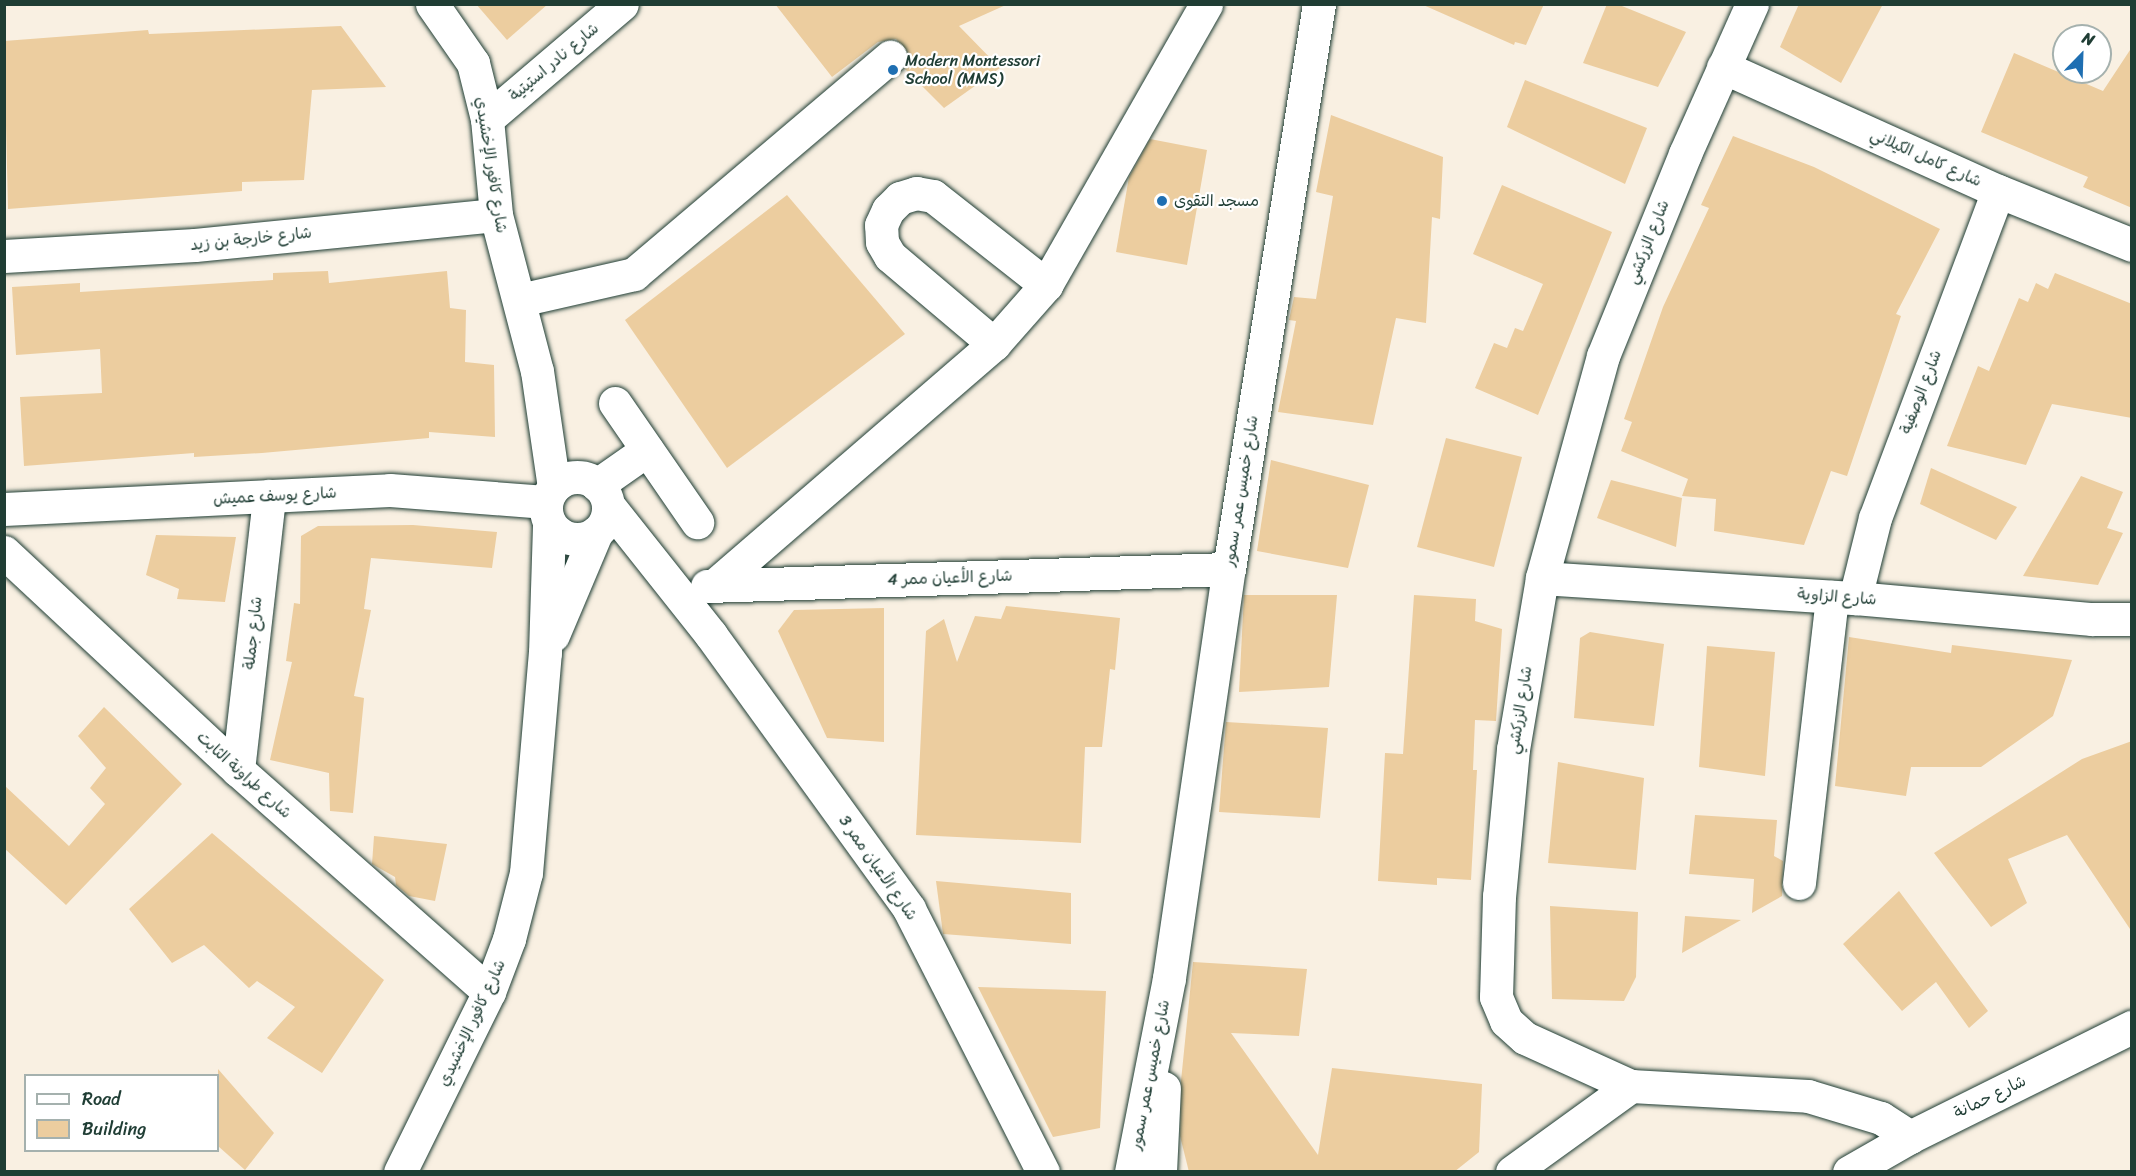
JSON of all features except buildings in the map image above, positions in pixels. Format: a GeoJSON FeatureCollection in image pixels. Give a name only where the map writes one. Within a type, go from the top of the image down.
{"type":"FeatureCollection","features":[{"type":"Feature","properties":{"kind":"street","name":"شارع كافور الإخشيدي"},"geometry":{"type":"LineString","coordinates":[[400,1172],[489,992],[509,939],[526,873],[545,653],[579,506],[537,371],[496,215],[487,119],[472,63],[432,4]]}},
{"type":"Feature","properties":{"kind":"street","name":"شارع نادر استيتية"},"geometry":{"type":"LineString","coordinates":[[487,119],[622,4]]}},
{"type":"Feature","properties":{"kind":"street"},"geometry":{"type":"LineString","coordinates":[[715,585],[994,344],[1046,285],[1206,4]]}},
{"type":"Feature","properties":{"kind":"street","name":"شارع خميس عمر سمور"},"geometry":{"type":"LineString","coordinates":[[1131,1172],[1169,978],[1229,569],[1319,4]]}},
{"type":"Feature","properties":{"kind":"street","name":"شارع الزركشي"},"geometry":{"type":"LineString","coordinates":[[1752,4],[1723,67],[1603,356],[1542,578],[1513,749],[1499,896],[1496,997],[1506,1022],[1520,1035],[1631,1086],[1808,1096],[1881,1118],[1910,1137]]}},
{"type":"Feature","properties":{"kind":"street"},"geometry":{"type":"LineString","coordinates":[[520,300],[634,274],[890,57]]}},
{"type":"Feature","properties":{"kind":"street","name":"شارع كامل الكيلاني"},"geometry":{"type":"LineString","coordinates":[[1723,67],[1998,191],[2132,245]]}},
{"type":"Feature","properties":{"kind":"street","name":"شارع الوصفية"},"geometry":{"type":"LineString","coordinates":[[1799,883],[1843,597],[1998,191]]}},
{"type":"Feature","properties":{"kind":"street"},"geometry":{"type":"LineString","coordinates":[[994,344],[890,256],[882,242],[881,225],[888,210],[900,198],[916,193],[933,196],[1046,285]]}},
{"type":"Feature","properties":{"kind":"street","name":"شارع خارجة بن زيد"},"geometry":{"type":"LineString","coordinates":[[4,256],[195,245],[496,215]]}},
{"type":"Feature","properties":{"kind":"street"},"geometry":{"type":"LineString","coordinates":[[615,403],[697,522]]}},
{"type":"Feature","properties":{"kind":"street"},"geometry":{"type":"LineString","coordinates":[[579,506],[648,450]]}},
{"type":"Feature","properties":{"kind":"street","name":"شارع يوسف عميش"},"geometry":{"type":"LineString","coordinates":[[4,509],[390,490],[579,506]]}},
{"type":"Feature","properties":{"kind":"street","name":"شارع جملة"},"geometry":{"type":"LineString","coordinates":[[238,770],[269,496]]}},
{"type":"Feature","properties":{"kind":"street","name":"شارع كافور الإخشيدي"},"geometry":{"type":"LineString","coordinates":[[545,653],[579,506]]}},
{"type":"Feature","properties":{"kind":"street","name":"شارع الأعيان ممر 3"},"geometry":{"type":"LineString","coordinates":[[579,506],[673,590],[711,635],[909,909],[1043,1172]]}},
{"type":"Feature","properties":{"kind":"street","name":"شارع طراونة الثابت"},"geometry":{"type":"LineString","coordinates":[[4,552],[238,770],[489,992]]}},
{"type":"Feature","properties":{"kind":"street","name":"شارع الأعيان ممر 4"},"geometry":{"type":"LineString","coordinates":[[673,590],[715,585],[1229,569]]}},
{"type":"Feature","properties":{"kind":"street","name":"شارع الزاوية"},"geometry":{"type":"LineString","coordinates":[[1542,578],[1843,597],[2092,619],[2132,619]]}},
{"type":"Feature","properties":{"kind":"street","name":"شارع خميس عمر سمور"},"geometry":{"type":"LineString","coordinates":[[1160,1172],[1169,978]]}},
{"type":"Feature","properties":{"kind":"street","name":"شارع حمانة"},"geometry":{"type":"LineString","coordinates":[[1849,1172],[1910,1137],[2127,1031]]}},
{"type":"Feature","properties":{"kind":"street"},"geometry":{"type":"LineString","coordinates":[[1512,1172],[1631,1086]]}},
{"type":"Feature","properties":{"kind":"place","name":"Modern Montessori School (MMS)"},"geometry":{"type":"Point","coordinates":[893,70]}},
{"type":"Feature","properties":{"kind":"place","name":"مسجد التقوى"},"geometry":{"type":"Point","coordinates":[1162,201]}}]}
